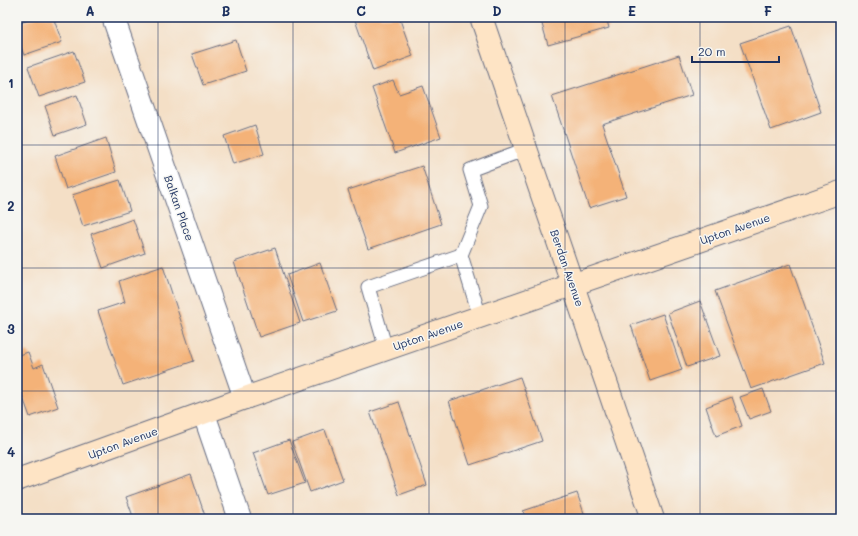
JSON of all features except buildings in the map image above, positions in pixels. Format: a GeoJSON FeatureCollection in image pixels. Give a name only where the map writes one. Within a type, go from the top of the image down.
{"type":"FeatureCollection","features":[{"type":"Feature","properties":{"kind":"street","name":"Balkan Place"},"geometry":{"type":"LineString","coordinates":[[113,17],[245,398]]}},
{"type":"Feature","properties":{"kind":"street","name":"Berdan Avenue"},"geometry":{"type":"LineString","coordinates":[[481,17],[652,519]]}},
{"type":"Feature","properties":{"kind":"street","name":"Upton Avenue"},"geometry":{"type":"LineString","coordinates":[[17,480],[245,398],[841,192]]}},
{"type":"Feature","properties":{"kind":"street"},"geometry":{"type":"LineString","coordinates":[[204,414],[240,519]]}},
{"type":"Feature","properties":{"kind":"lane"},"geometry":{"type":"LineString","coordinates":[[480,317],[460,255],[481,206],[470,170],[526,149]]}},
{"type":"Feature","properties":{"kind":"lane"},"geometry":{"type":"LineString","coordinates":[[386,349],[368,287],[460,255]]}}]}
